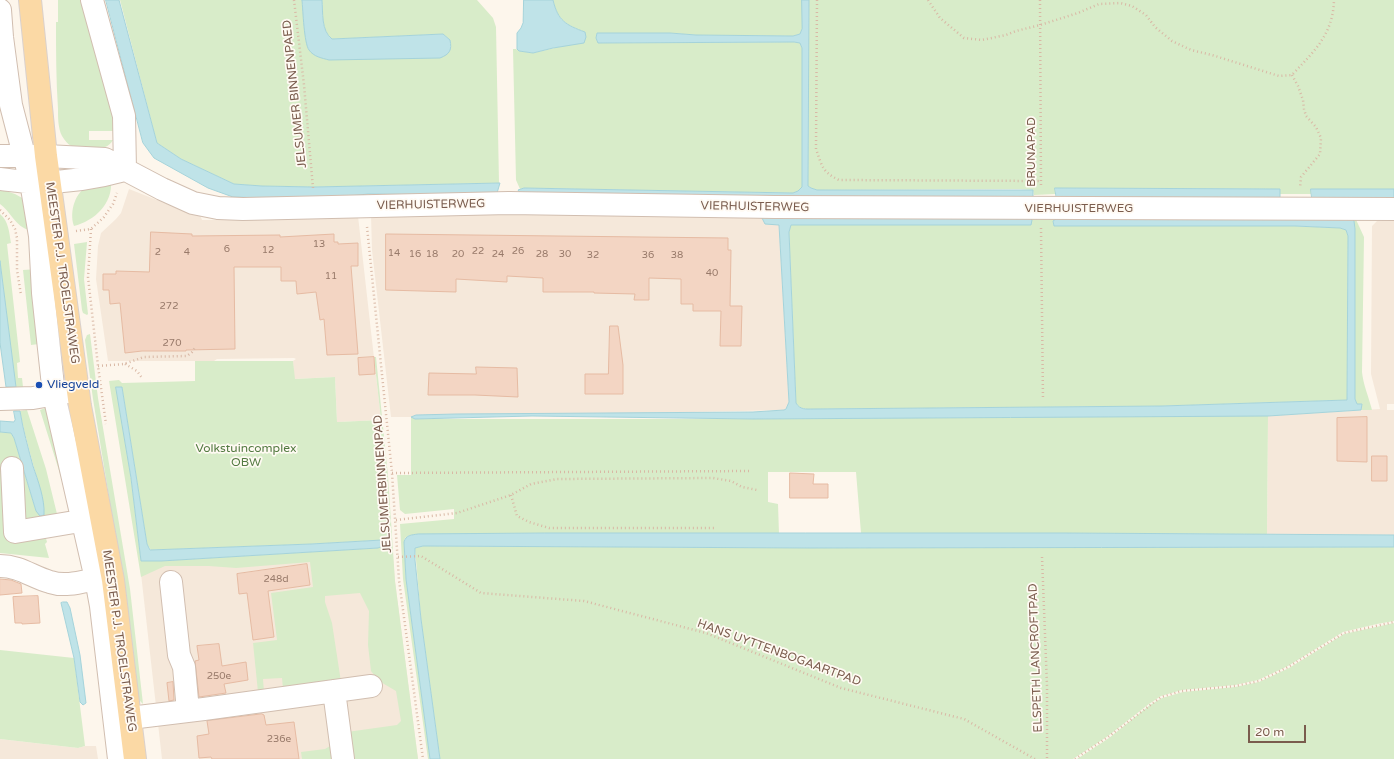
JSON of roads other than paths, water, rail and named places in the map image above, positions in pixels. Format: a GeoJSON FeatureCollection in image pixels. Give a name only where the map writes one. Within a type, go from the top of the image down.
{"type":"FeatureCollection","features":[{"type":"Feature","properties":{"kind":"main road","name":"MEESTER P.J. TROELSTRAWEG"},"geometry":{"type":"LineString","coordinates":[[30,0],[46,156],[40,182],[78,390],[92,519],[113,580],[135,759]]}},
{"type":"Feature","properties":{"kind":"street"},"geometry":{"type":"LineString","coordinates":[[0,179],[40,182],[103,176],[124,170],[124,116],[92,0]]}},
{"type":"Feature","properties":{"kind":"street","name":"MEESTER P.J. TROELSTRAWEG"},"geometry":{"type":"LineString","coordinates":[[0,10],[11,105],[24,156],[40,182],[40,236],[43,293],[54,394],[92,519],[96,579],[101,606],[119,759]]}},
{"type":"Feature","properties":{"kind":"street","name":"VIERHUISTERWEG"},"geometry":{"type":"LineString","coordinates":[[0,156],[46,156],[105,159],[162,190],[193,203],[218,208],[243,209],[509,203],[1041,209],[1394,209]]}},
{"type":"Feature","properties":{"kind":"street"},"geometry":{"type":"LineString","coordinates":[[0,399],[26,398],[78,390]]}},
{"type":"Feature","properties":{"kind":"street"},"geometry":{"type":"LineString","coordinates":[[12,468],[15,532],[92,519]]}},
{"type":"Feature","properties":{"kind":"street"},"geometry":{"type":"LineString","coordinates":[[0,566],[21,569],[49,582],[58,584],[76,583],[96,579]]}},
{"type":"Feature","properties":{"kind":"street"},"geometry":{"type":"LineString","coordinates":[[171,582],[179,655],[184,667],[188,711]]}},
{"type":"Feature","properties":{"kind":"street"},"geometry":{"type":"LineString","coordinates":[[130,718],[371,686]]}},
{"type":"Feature","properties":{"kind":"street"},"geometry":{"type":"LineString","coordinates":[[334,691],[343,759]]}},
{"type":"Feature","properties":{"kind":"water"},"geometry":{"type":"Polygon","coordinates":[[[106,0],[119,0],[157,143],[181,159],[234,184],[314,187],[500,183],[497,193],[456,195],[368,194],[313,200],[233,197],[208,188],[154,158],[143,143],[106,0]]]}},
{"type":"Feature","properties":{"kind":"water"},"geometry":{"type":"Polygon","coordinates":[[[302,0],[322,0],[324,26],[328,36],[332,39],[443,34],[450,40],[450,51],[440,58],[329,60],[321,58],[311,52],[307,46],[302,0]]]}},
{"type":"Feature","properties":{"kind":"water"},"geometry":{"type":"Polygon","coordinates":[[[524,0],[553,0],[560,18],[573,27],[585,32],[586,37],[584,43],[533,53],[519,51],[517,49],[517,33],[523,23],[524,0]]]}},
{"type":"Feature","properties":{"kind":"water"},"geometry":{"type":"Polygon","coordinates":[[[802,0],[809,0],[808,186],[817,190],[1033,190],[1033,201],[520,193],[518,190],[524,188],[793,193],[798,191],[802,187],[802,48],[800,43],[598,43],[596,38],[597,33],[793,36],[800,34],[802,29],[802,0]]]}},
{"type":"Feature","properties":{"kind":"water"},"geometry":{"type":"Polygon","coordinates":[[[1055,188],[1280,189],[1280,199],[1057,200],[1055,188]]]}},
{"type":"Feature","properties":{"kind":"water"},"geometry":{"type":"Polygon","coordinates":[[[1311,189],[1394,189],[1394,199],[1312,198],[1311,189]]]}},
{"type":"Feature","properties":{"kind":"water"},"geometry":{"type":"Polygon","coordinates":[[[767,216],[867,218],[1030,218],[1032,220],[1031,225],[791,225],[789,232],[796,403],[803,409],[1162,406],[1347,400],[1348,236],[1346,230],[1340,228],[1295,226],[1054,226],[1053,221],[1056,219],[1352,219],[1354,221],[1355,229],[1355,399],[1357,404],[1362,404],[1361,410],[1268,416],[753,419],[532,416],[415,419],[411,417],[416,415],[456,414],[753,412],[786,409],[789,402],[779,225],[765,224],[762,218],[767,216]]]}},
{"type":"Feature","properties":{"kind":"water"},"geometry":{"type":"Polygon","coordinates":[[[0,261],[16,387],[6,387],[0,343],[0,261]]]}},
{"type":"Feature","properties":{"kind":"water"},"geometry":{"type":"Polygon","coordinates":[[[116,387],[122,387],[147,544],[150,550],[382,540],[385,545],[378,548],[141,561],[131,478],[116,387]]]}},
{"type":"Feature","properties":{"kind":"water"},"geometry":{"type":"Polygon","coordinates":[[[14,411],[20,411],[27,445],[42,496],[44,515],[40,516],[36,511],[14,438],[11,433],[0,432],[0,421],[14,422],[14,411]]]}},
{"type":"Feature","properties":{"kind":"water"},"geometry":{"type":"Polygon","coordinates":[[[1066,533],[1394,535],[1394,547],[809,548],[423,546],[415,548],[415,560],[421,619],[440,759],[430,759],[406,579],[404,542],[406,538],[418,534],[1066,533]]]}},
{"type":"Feature","properties":{"kind":"water"},"geometry":{"type":"Polygon","coordinates":[[[67,602],[70,608],[80,655],[86,703],[83,705],[80,702],[74,658],[61,603],[67,602]]]}},
{"type":"Feature","properties":{"kind":"place","name":"Vliegveld"},"geometry":{"type":"Point","coordinates":[39,385]}},
{"type":"Feature","properties":{"kind":"park label","name":"Volkstuincomplex OBW"},"geometry":{"type":"Point","coordinates":[246,456]}}]}
